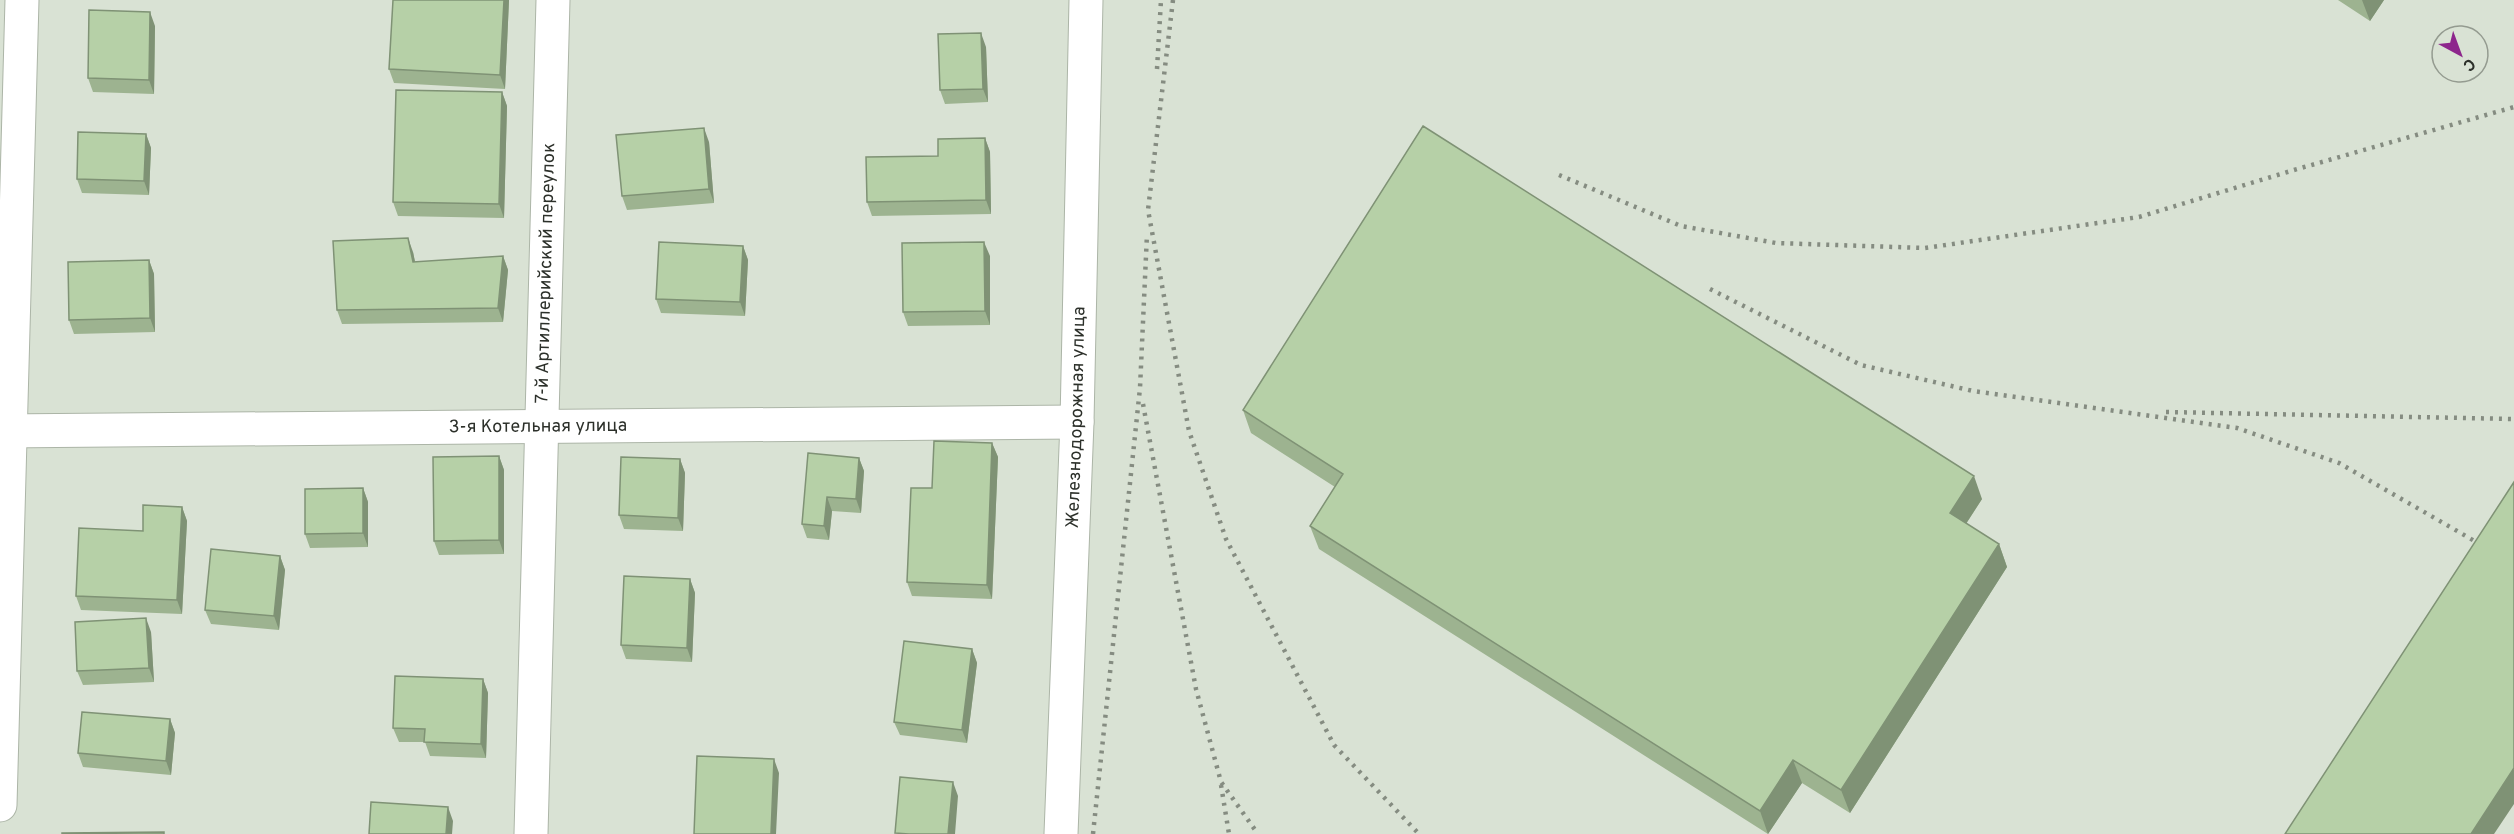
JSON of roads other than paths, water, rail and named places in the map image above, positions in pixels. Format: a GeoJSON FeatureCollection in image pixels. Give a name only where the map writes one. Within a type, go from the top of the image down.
{"type":"FeatureCollection","features":[{"type":"Feature","properties":{"kind":"street"},"geometry":{"type":"LineString","coordinates":[[0,805],[5,430],[22,0]]}},
{"type":"Feature","properties":{"kind":"street","name":"7-й Артиллерийский переулок"},"geometry":{"type":"LineString","coordinates":[[531,834],[553,0]]}},
{"type":"Feature","properties":{"kind":"street","name":"Железнодорожная улица"},"geometry":{"type":"LineString","coordinates":[[1060,834],[1077,422],[1086,0]]}},
{"type":"Feature","properties":{"kind":"street","name":"3-я Котельная улица"},"geometry":{"type":"LineString","coordinates":[[5,430],[1077,422]]}},
{"type":"Feature","properties":{"kind":"railway"},"geometry":{"type":"LineString","coordinates":[[1157,69],[1161,0]]}},
{"type":"Feature","properties":{"kind":"railway"},"geometry":{"type":"LineString","coordinates":[[1173,0],[1148,210],[1189,431],[1226,539],[1334,745],[1419,834]]}},
{"type":"Feature","properties":{"kind":"railway"},"geometry":{"type":"LineString","coordinates":[[1559,175],[1681,226],[1776,243],[1925,248],[2139,217],[2514,107]]}},
{"type":"Feature","properties":{"kind":"railway"},"geometry":{"type":"LineString","coordinates":[[1093,834],[1140,388],[1147,234]]}},
{"type":"Feature","properties":{"kind":"railway"},"geometry":{"type":"LineString","coordinates":[[1710,289],[1861,365],[1973,391],[2237,428],[2339,463],[2478,543]]}},
{"type":"Feature","properties":{"kind":"railway"},"geometry":{"type":"LineString","coordinates":[[1143,404],[1196,689],[1221,782],[1258,834]]}},
{"type":"Feature","properties":{"kind":"railway"},"geometry":{"type":"LineString","coordinates":[[2166,412],[2514,419]]}},
{"type":"Feature","properties":{"kind":"railway"},"geometry":{"type":"LineString","coordinates":[[1221,785],[1229,834]]}}]}
